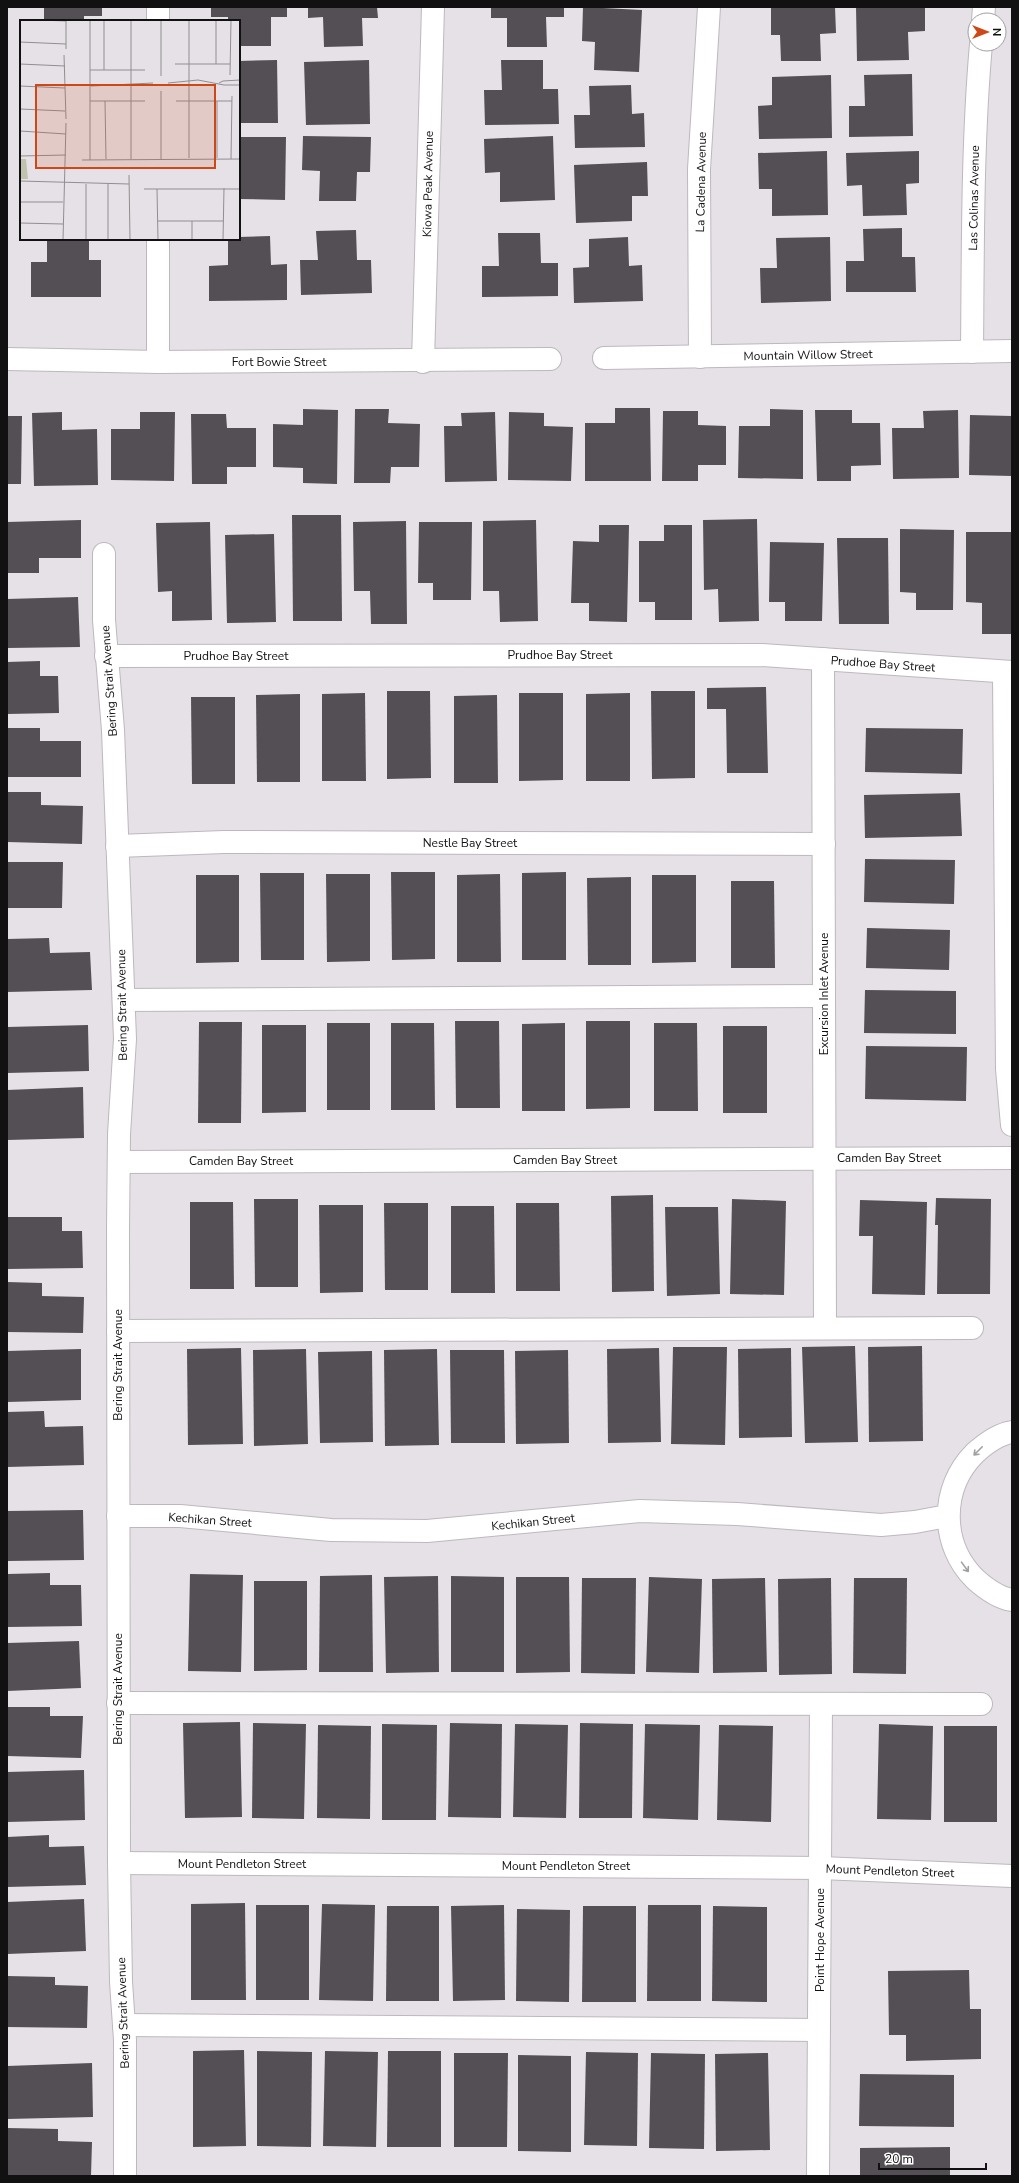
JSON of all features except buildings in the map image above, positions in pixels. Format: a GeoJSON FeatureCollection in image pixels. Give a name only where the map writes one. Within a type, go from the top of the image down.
{"type":"FeatureCollection","features":[{"type":"Feature","properties":{"kind":"street"},"geometry":{"type":"LineString","coordinates":[[158,7],[158,20]]}},
{"type":"Feature","properties":{"kind":"street","name":"Kiowa Peak Avenue"},"geometry":{"type":"LineString","coordinates":[[423,362],[433,7]]}},
{"type":"Feature","properties":{"kind":"street","name":"La Cadena Avenue"},"geometry":{"type":"LineString","coordinates":[[700,357],[699,169],[709,7]]}},
{"type":"Feature","properties":{"kind":"street","name":"Las Colinas Avenue"},"geometry":{"type":"LineString","coordinates":[[972,352],[976,90],[980,52]]}},
{"type":"Feature","properties":{"kind":"street"},"geometry":{"type":"LineString","coordinates":[[158,240],[158,362]]}},
{"type":"Feature","properties":{"kind":"street","name":"Mountain Willow Street"},"geometry":{"type":"LineString","coordinates":[[604,358],[1012,351]]}},
{"type":"Feature","properties":{"kind":"street","name":"Fort Bowie Street"},"geometry":{"type":"LineString","coordinates":[[7,359],[158,362],[423,362],[550,359]]}},
{"type":"Feature","properties":{"kind":"street","name":"Bering Strait Avenue"},"geometry":{"type":"LineString","coordinates":[[104,554],[104,620],[113,730],[125,1039],[119,1162],[118,1331],[118,1703],[121,1982],[124,2025],[125,2176]]}},
{"type":"Feature","properties":{"kind":"street","name":"Prudhoe Bay Street"},"geometry":{"type":"LineString","coordinates":[[106,656],[762,654],[1008,672]]}},
{"type":"Feature","properties":{"kind":"street","name":"Excursion Inlet Avenue"},"geometry":{"type":"LineString","coordinates":[[823,659],[825,1328]]}},
{"type":"Feature","properties":{"kind":"street"},"geometry":{"type":"LineString","coordinates":[[1008,672],[1007,1069],[1012,1125]]}},
{"type":"Feature","properties":{"kind":"street","name":"Nestle Bay Street"},"geometry":{"type":"LineString","coordinates":[[117,846],[224,842],[824,844]]}},
{"type":"Feature","properties":{"kind":"street"},"geometry":{"type":"LineString","coordinates":[[124,1000],[824,996]]}},
{"type":"Feature","properties":{"kind":"street","name":"Camden Bay Street"},"geometry":{"type":"LineString","coordinates":[[119,1162],[1012,1158]]}},
{"type":"Feature","properties":{"kind":"street"},"geometry":{"type":"LineString","coordinates":[[118,1331],[972,1328]]}},
{"type":"Feature","properties":{"kind":"street"},"geometry":{"type":"LineString","coordinates":[[1012,1432],[984,1445],[964,1465],[952,1489],[947,1516],[952,1543],[965,1568],[984,1587],[1012,1600]]}},
{"type":"Feature","properties":{"kind":"street","name":"Kechikan Street"},"geometry":{"type":"LineString","coordinates":[[118,1516],[180,1516],[331,1530],[419,1531],[511,1525],[640,1511],[737,1514],[881,1525],[915,1522],[947,1516]]}},
{"type":"Feature","properties":{"kind":"street"},"geometry":{"type":"LineString","coordinates":[[118,1703],[981,1704]]}},
{"type":"Feature","properties":{"kind":"street","name":"Point Hope Avenue"},"geometry":{"type":"LineString","coordinates":[[818,2176],[821,1704]]}},
{"type":"Feature","properties":{"kind":"street","name":"Mount Pendleton Street"},"geometry":{"type":"LineString","coordinates":[[120,1863],[821,1868],[1012,1876]]}},
{"type":"Feature","properties":{"kind":"street"},"geometry":{"type":"LineString","coordinates":[[124,2025],[820,2030]]}}]}
